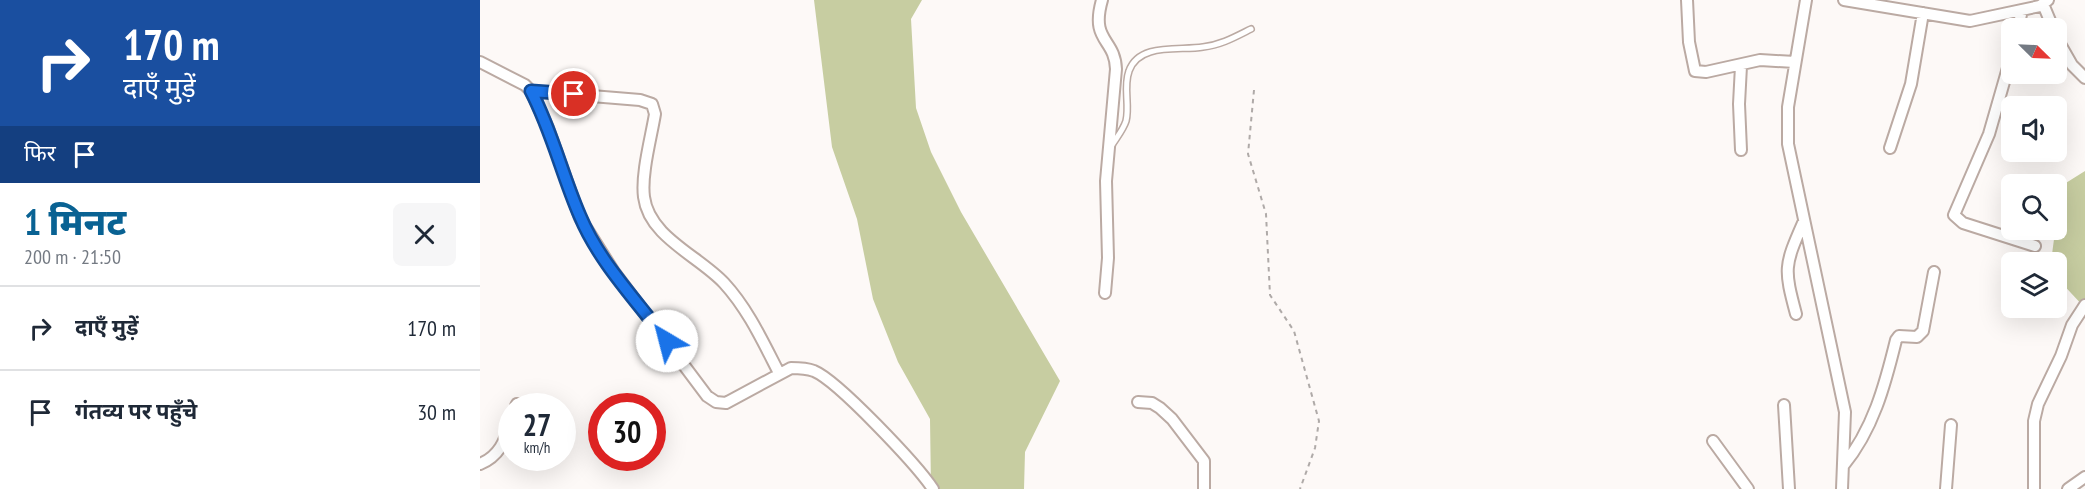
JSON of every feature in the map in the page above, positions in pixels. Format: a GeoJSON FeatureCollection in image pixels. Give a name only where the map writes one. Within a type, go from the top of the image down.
{"type":"FeatureCollection","features":[{"type":"Feature","properties":{"kind":"street"},"geometry":{"type":"LineString","coordinates":[[1102,0],[1098,27],[1116,62],[1106,181],[1108,258],[1105,293]]}},
{"type":"Feature","properties":{"kind":"street"},"geometry":{"type":"LineString","coordinates":[[1687,0],[1689,42],[1695,71],[1706,72],[1742,66],[1760,60],[1795,62]]}},
{"type":"Feature","properties":{"kind":"street"},"geometry":{"type":"LineString","coordinates":[[1806,0],[1788,107],[1788,144],[1845,412],[1841,467],[1842,489]]}},
{"type":"Feature","properties":{"kind":"street"},"geometry":{"type":"LineString","coordinates":[[1844,0],[1970,21],[2022,10],[2045,2],[2050,18]]}},
{"type":"Feature","properties":{"kind":"street"},"geometry":{"type":"LineString","coordinates":[[1890,148],[1911,84],[1920,12],[1919,0]]}},
{"type":"Feature","properties":{"kind":"street"},"geometry":{"type":"LineString","coordinates":[[2020,18],[2022,10]]}},
{"type":"Feature","properties":{"kind":"street"},"geometry":{"type":"LineString","coordinates":[[2067,56],[2077,73],[2085,78]]}},
{"type":"Feature","properties":{"kind":"street"},"geometry":{"type":"LineString","coordinates":[[480,62],[525,85],[531,91],[548,128],[580,218],[614,272],[707,396],[716,402],[734,400],[779,373],[801,368],[814,371],[833,383],[916,466],[933,489]]}},
{"type":"Feature","properties":{"kind":"street"},"geometry":{"type":"LineString","coordinates":[[1741,150],[1739,104],[1742,66]]}},
{"type":"Feature","properties":{"kind":"street"},"geometry":{"type":"LineString","coordinates":[[2003,84],[1989,134],[1954,215],[1963,223],[2035,246]]}},
{"type":"Feature","properties":{"kind":"street"},"geometry":{"type":"LineString","coordinates":[[531,91],[640,100],[652,104],[655,114],[644,183],[647,208],[664,234],[724,283],[753,324],[779,373]]}},
{"type":"Feature","properties":{"kind":"street"},"geometry":{"type":"LineString","coordinates":[[1796,314],[1786,277],[1786,266],[1803,223]]}},
{"type":"Feature","properties":{"kind":"street"},"geometry":{"type":"LineString","coordinates":[[1841,467],[1860,444],[1874,415],[1896,340],[1899,336],[1917,337],[1923,331],[1934,272]]}},
{"type":"Feature","properties":{"kind":"street"},"geometry":{"type":"LineString","coordinates":[[2034,489],[2034,421],[2038,404],[2061,356],[2072,325],[2085,305]]}},
{"type":"Feature","properties":{"kind":"street"},"geometry":{"type":"LineString","coordinates":[[1138,402],[1152,403],[1160,408],[1202,456],[1206,468],[1204,489]]}},
{"type":"Feature","properties":{"kind":"street"},"geometry":{"type":"LineString","coordinates":[[1784,405],[1790,489]]}},
{"type":"Feature","properties":{"kind":"street"},"geometry":{"type":"LineString","coordinates":[[1946,489],[1951,425]]}},
{"type":"Feature","properties":{"kind":"street"},"geometry":{"type":"LineString","coordinates":[[1713,441],[1748,489]]}},
{"type":"Feature","properties":{"kind":"street"},"geometry":{"type":"LineString","coordinates":[[480,464],[498,452]]}},
{"type":"Feature","properties":{"kind":"street"},"geometry":{"type":"LineString","coordinates":[[2068,489],[2085,477]]}},
{"type":"Feature","properties":{"kind":"lane"},"geometry":{"type":"LineString","coordinates":[[1109,149],[1126,121],[1126,84],[1129,71],[1137,58],[1153,51],[1203,47],[1225,42],[1251,29]]}},
{"type":"Feature","properties":{"kind":"path"},"geometry":{"type":"LineString","coordinates":[[1254,90],[1248,154],[1266,214],[1270,295],[1294,331],[1319,421],[1315,448],[1300,489]]}},
{"type":"Feature","properties":{"kind":"green space"},"geometry":{"type":"Polygon","coordinates":[[[814,0],[922,0],[911,19],[916,108],[931,152],[961,212],[1060,381],[1025,452],[1024,489],[931,489],[930,419],[898,362],[873,299],[857,219],[832,147],[814,0]]]}},
{"type":"Feature","properties":{"kind":"green space"},"geometry":{"type":"Polygon","coordinates":[[[2085,171],[2085,308],[2067,289],[2067,252],[2052,252],[2054,240],[2067,240],[2067,182],[2085,171]]]}},
{"type":"Feature","properties":{"kind":"route"},"geometry":{"type":"LineString","coordinates":[[574,94],[531,91],[548,128],[580,218],[614,272],[667,341]]}}]}
